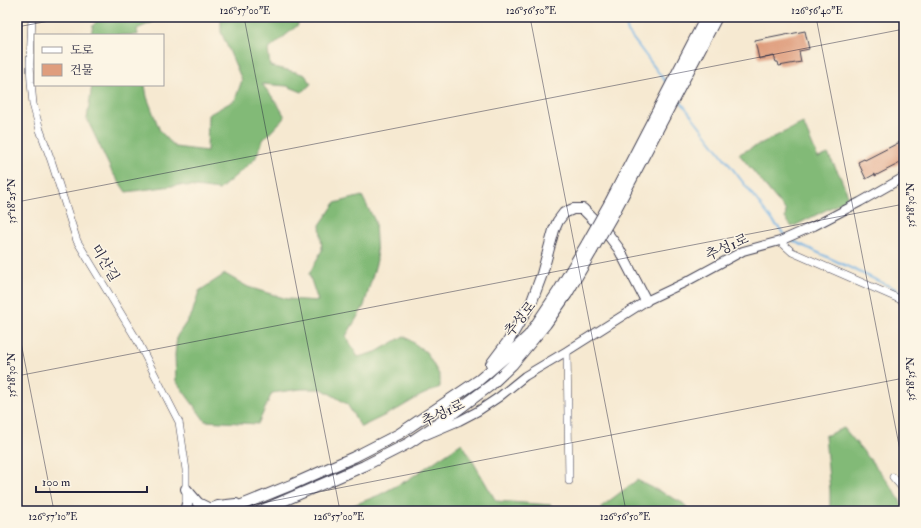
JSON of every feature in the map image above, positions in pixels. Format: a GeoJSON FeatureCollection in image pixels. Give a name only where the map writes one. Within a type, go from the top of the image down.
{"type":"FeatureCollection","features":[{"type":"Feature","properties":{"kind":"main road","name":"추성로"},"geometry":{"type":"LineString","coordinates":[[663,110],[694,39],[706,17]]}},
{"type":"Feature","properties":{"kind":"main road","name":"추성로"},"geometry":{"type":"LineString","coordinates":[[227,511],[354,457],[399,434],[479,380],[506,357],[529,334],[589,247],[612,208],[663,110],[717,17]]}},
{"type":"Feature","properties":{"kind":"main road"},"geometry":{"type":"LineString","coordinates":[[479,380],[509,340],[532,301],[542,274],[554,230],[558,220],[564,213],[573,209],[583,210],[607,233],[619,249],[646,301]]}},
{"type":"Feature","properties":{"kind":"main road","name":"추성로"},"geometry":{"type":"LineString","coordinates":[[260,511],[364,466],[409,443],[452,415],[491,385],[512,365],[546,324],[567,294],[589,247]]}},
{"type":"Feature","properties":{"kind":"main road"},"geometry":{"type":"LineString","coordinates":[[186,489],[198,503],[210,509],[218,506],[250,502]]}},
{"type":"Feature","properties":{"kind":"street","name":"미산길"},"geometry":{"type":"LineString","coordinates":[[32,17],[30,64],[31,82],[33,104],[40,130],[77,242],[137,340],[179,422],[186,470],[186,509]]}},
{"type":"Feature","properties":{"kind":"street","name":"추성1로"},"geometry":{"type":"LineString","coordinates":[[409,443],[478,411],[525,376],[646,301],[684,283],[743,251],[783,240],[814,226],[904,178]]}},
{"type":"Feature","properties":{"kind":"street"},"geometry":{"type":"LineString","coordinates":[[783,240],[792,252],[904,301]]}},
{"type":"Feature","properties":{"kind":"street"},"geometry":{"type":"LineString","coordinates":[[566,351],[569,481]]}},
{"type":"Feature","properties":{"kind":"street"},"geometry":{"type":"LineString","coordinates":[[893,477],[904,490]]}},
{"type":"Feature","properties":{"kind":"green space"},"geometry":{"type":"Polygon","coordinates":[[[101,17],[160,17],[155,21],[137,29],[138,34],[91,34],[93,25],[101,17]]]}},
{"type":"Feature","properties":{"kind":"green space"},"geometry":{"type":"Polygon","coordinates":[[[221,17],[298,17],[298,25],[268,50],[270,66],[305,75],[311,84],[302,92],[287,86],[262,84],[277,103],[285,117],[263,140],[255,159],[219,190],[180,185],[126,192],[112,172],[87,119],[92,86],[145,86],[147,97],[160,131],[175,147],[207,151],[208,115],[235,100],[242,80],[221,32],[221,17]]]}},
{"type":"Feature","properties":{"kind":"green space"},"geometry":{"type":"Polygon","coordinates":[[[803,123],[818,158],[828,154],[848,195],[844,201],[792,227],[785,218],[786,211],[739,154],[803,123]]]}},
{"type":"Feature","properties":{"kind":"green space"},"geometry":{"type":"Polygon","coordinates":[[[362,196],[375,221],[377,260],[364,306],[346,336],[358,357],[376,352],[404,336],[426,352],[440,376],[440,387],[361,427],[347,404],[322,389],[301,389],[272,393],[258,424],[205,421],[176,381],[175,355],[177,336],[192,314],[199,291],[225,274],[248,287],[287,299],[318,301],[309,274],[322,250],[320,225],[335,203],[362,196]]]}},
{"type":"Feature","properties":{"kind":"green space"},"geometry":{"type":"Polygon","coordinates":[[[844,428],[888,482],[902,504],[904,511],[830,511],[830,490],[825,436],[844,428]]]}},
{"type":"Feature","properties":{"kind":"green space"},"geometry":{"type":"Polygon","coordinates":[[[462,443],[496,501],[551,505],[555,511],[339,511],[379,495],[409,479],[462,443]]]}},
{"type":"Feature","properties":{"kind":"green space"},"geometry":{"type":"Polygon","coordinates":[[[637,480],[683,503],[689,511],[602,511],[601,507],[637,480]]]}},
{"type":"Feature","properties":{"kind":"building"},"geometry":{"type":"Polygon","coordinates":[[[805,31],[809,49],[799,51],[801,62],[779,66],[774,56],[759,59],[755,41],[805,31]]]}},
{"type":"Feature","properties":{"kind":"building"},"geometry":{"type":"Polygon","coordinates":[[[904,140],[904,161],[866,179],[858,162],[864,159],[865,160],[904,140]]]}},
{"type":"Feature","properties":{"kind":"waterway"},"geometry":{"type":"LineString","coordinates":[[624,17],[628,32],[668,85]]}},
{"type":"Feature","properties":{"kind":"waterway"},"geometry":{"type":"LineString","coordinates":[[678,98],[786,236]]}},
{"type":"Feature","properties":{"kind":"waterway"},"geometry":{"type":"LineString","coordinates":[[789,239],[904,293]]}}]}
